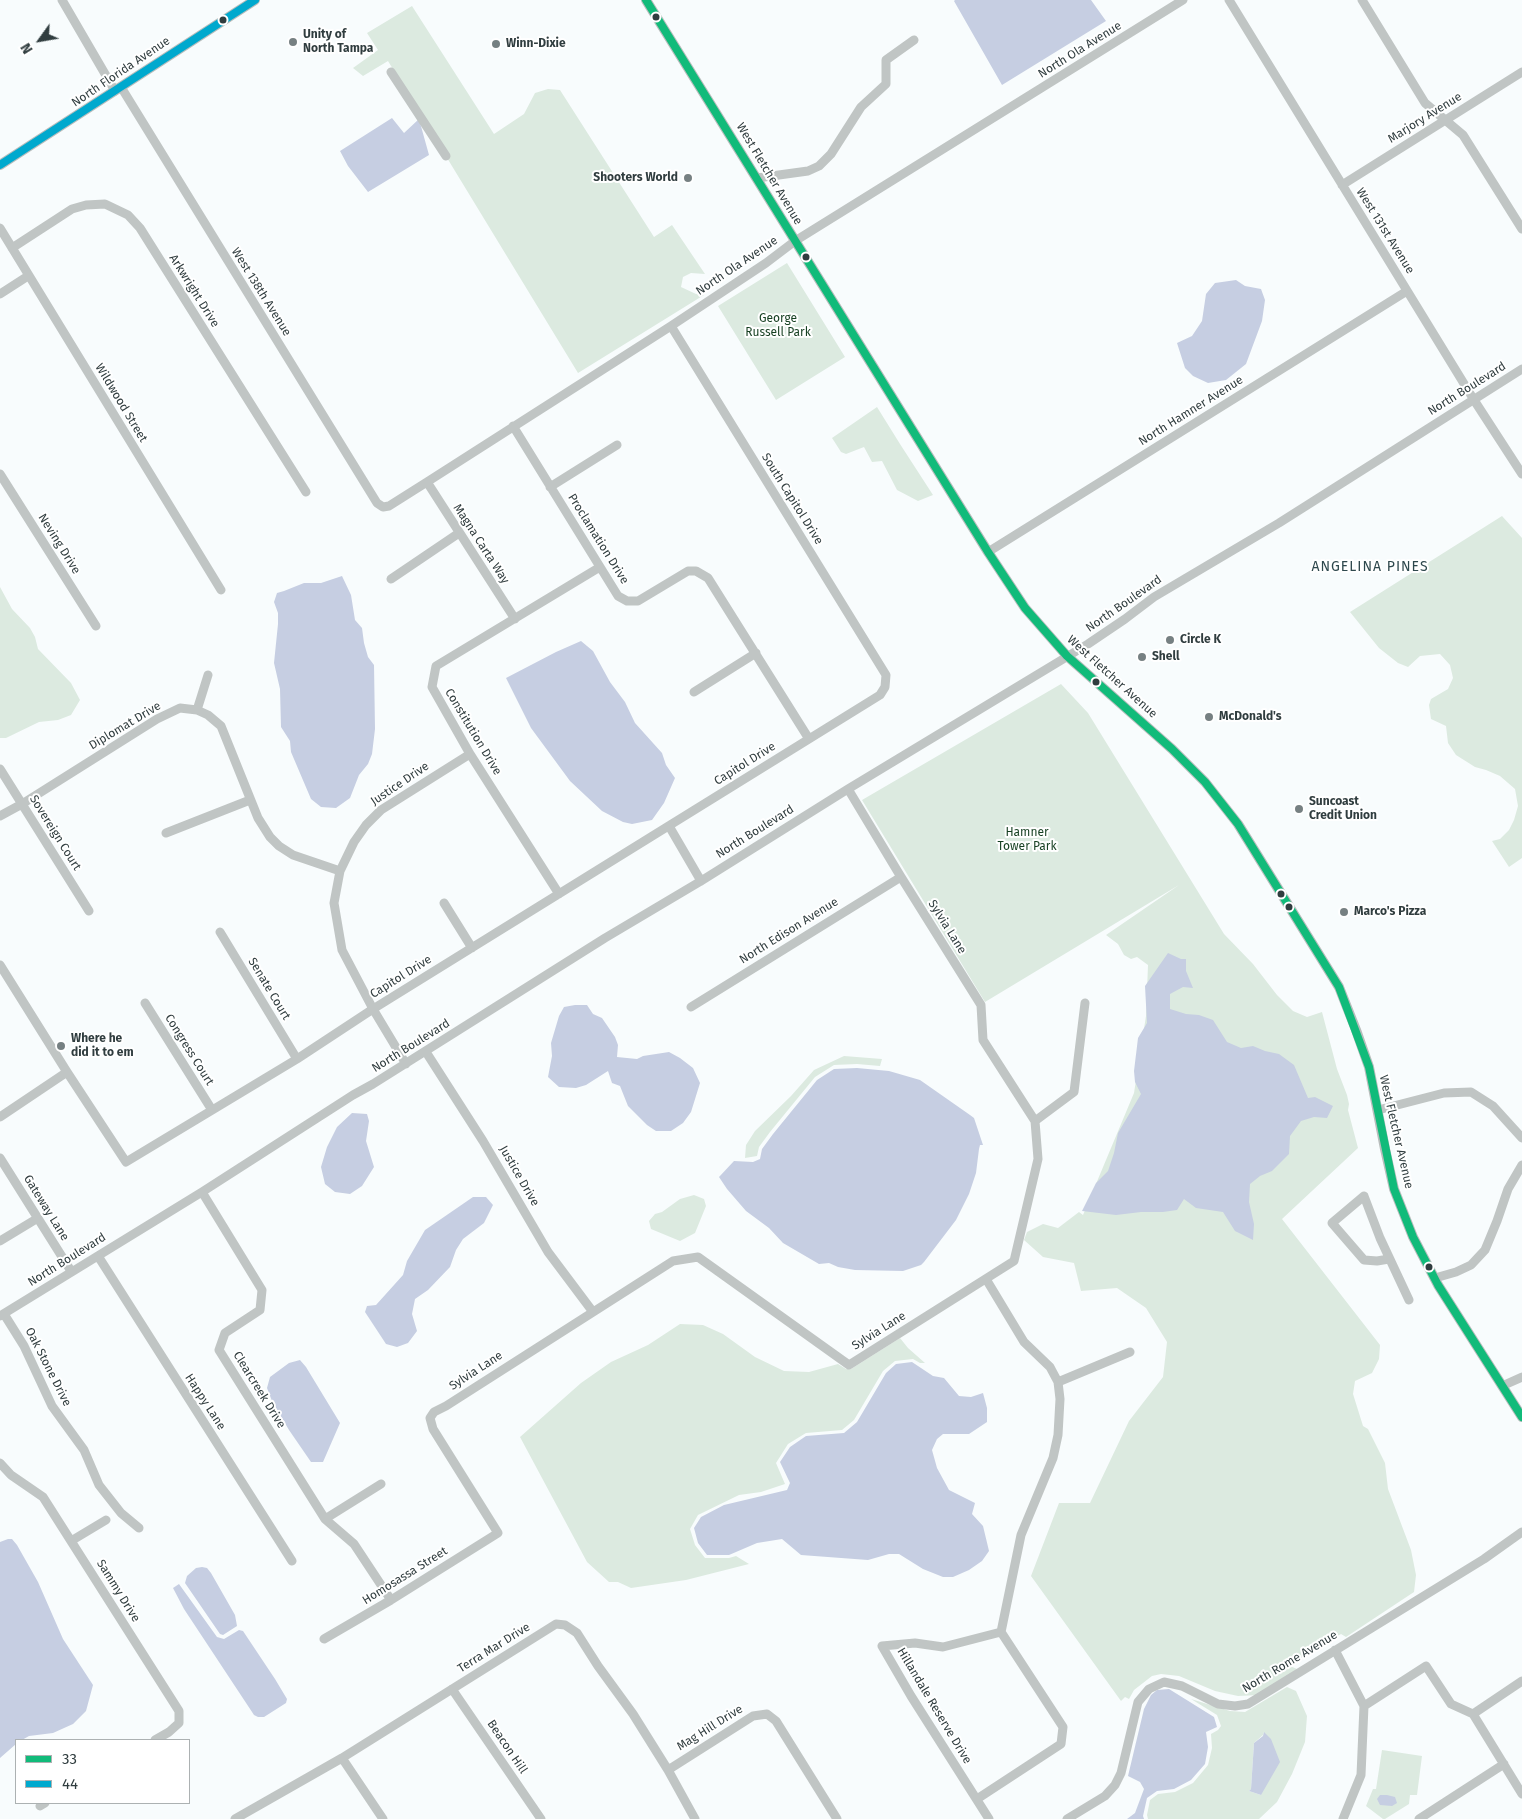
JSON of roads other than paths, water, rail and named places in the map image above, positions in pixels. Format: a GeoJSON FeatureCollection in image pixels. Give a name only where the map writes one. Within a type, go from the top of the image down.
{"type":"FeatureCollection","features":[{"type":"Feature","properties":{"kind":"main road","name":"North Florida Avenue"},"geometry":{"type":"LineString","coordinates":[[0,165],[255,0]]}},
{"type":"Feature","properties":{"kind":"main road","name":"West Fletcher Avenue"},"geometry":{"type":"LineString","coordinates":[[646,0],[794,241],[1025,608],[1067,656],[1172,749],[1205,782],[1238,824],[1339,987],[1369,1067],[1384,1149],[1394,1189],[1413,1236],[1435,1278],[1522,1418]]}},
{"type":"Feature","properties":{"kind":"street","name":"West 138th Avenue"},"geometry":{"type":"LineString","coordinates":[[62,0],[377,503],[383,507]]}},
{"type":"Feature","properties":{"kind":"street","name":"North Ola Avenue"},"geometry":{"type":"LineString","coordinates":[[383,507],[389,506],[670,326],[766,263],[794,241],[1183,0]]}},
{"type":"Feature","properties":{"kind":"street","name":"West 131st Avenue"},"geometry":{"type":"LineString","coordinates":[[1229,0],[1474,400],[1522,474]]}},
{"type":"Feature","properties":{"kind":"street"},"geometry":{"type":"LineString","coordinates":[[1362,0],[1425,104],[1446,119],[1463,135],[1522,229]]}},
{"type":"Feature","properties":{"kind":"street"},"geometry":{"type":"LineString","coordinates":[[757,178],[808,171],[819,166],[832,154],[861,107],[886,84],[886,60],[914,40]]}},
{"type":"Feature","properties":{"kind":"street"},"geometry":{"type":"LineString","coordinates":[[391,72],[446,156]]}},
{"type":"Feature","properties":{"kind":"street","name":"Marjory Avenue"},"geometry":{"type":"LineString","coordinates":[[1342,185],[1522,72]]}},
{"type":"Feature","properties":{"kind":"street","name":"Arkwright Drive"},"geometry":{"type":"LineString","coordinates":[[12,248],[72,209],[86,205],[105,204],[128,215],[140,228],[306,492]]}},
{"type":"Feature","properties":{"kind":"street","name":"Wildwood Street"},"geometry":{"type":"LineString","coordinates":[[0,228],[221,590]]}},
{"type":"Feature","properties":{"kind":"street"},"geometry":{"type":"LineString","coordinates":[[0,294],[28,276]]}},
{"type":"Feature","properties":{"kind":"street","name":"North Hamner Avenue"},"geometry":{"type":"LineString","coordinates":[[988,552],[1407,291]]}},
{"type":"Feature","properties":{"kind":"street","name":"South Capitol Drive"},"geometry":{"type":"LineString","coordinates":[[670,326],[886,675],[885,687]]}},
{"type":"Feature","properties":{"kind":"street","name":"North Boulevard"},"geometry":{"type":"LineString","coordinates":[[2,1315],[202,1192],[353,1095],[426,1052],[605,938],[1067,656],[1110,629],[1154,596],[1279,523],[1522,369]]}},
{"type":"Feature","properties":{"kind":"street","name":"Proclamation Drive"},"geometry":{"type":"LineString","coordinates":[[513,426],[618,596],[627,601],[638,601],[688,571],[696,571],[708,578],[810,739]]}},
{"type":"Feature","properties":{"kind":"street"},"geometry":{"type":"LineString","coordinates":[[550,487],[617,445]]}},
{"type":"Feature","properties":{"kind":"street","name":"Neving Drive"},"geometry":{"type":"LineString","coordinates":[[0,474],[96,626]]}},
{"type":"Feature","properties":{"kind":"street","name":"Magna Carta Way"},"geometry":{"type":"LineString","coordinates":[[427,482],[515,619]]}},
{"type":"Feature","properties":{"kind":"street"},"geometry":{"type":"LineString","coordinates":[[391,579],[459,533]]}},
{"type":"Feature","properties":{"kind":"street","name":"Constitution Drive"},"geometry":{"type":"LineString","coordinates":[[559,894],[470,754],[432,687],[436,666],[600,567]]}},
{"type":"Feature","properties":{"kind":"street"},"geometry":{"type":"LineString","coordinates":[[694,692],[756,654]]}},
{"type":"Feature","properties":{"kind":"street"},"geometry":{"type":"LineString","coordinates":[[208,675],[197,710],[208,715],[221,726],[261,826],[279,846],[302,859],[340,871]]}},
{"type":"Feature","properties":{"kind":"street","name":"Capitol Drive"},"geometry":{"type":"LineString","coordinates":[[0,965],[126,1162],[297,1059],[373,1009],[810,739],[880,695],[885,687]]}},
{"type":"Feature","properties":{"kind":"street","name":"Diplomat Drive"},"geometry":{"type":"LineString","coordinates":[[0,816],[157,718],[180,708],[197,710]]}},
{"type":"Feature","properties":{"kind":"street","name":"Justice Drive"},"geometry":{"type":"LineString","coordinates":[[406,1064],[373,1009],[342,950],[334,903],[340,871],[354,842],[380,810],[470,754]]}},
{"type":"Feature","properties":{"kind":"street","name":"Sovereign Court"},"geometry":{"type":"LineString","coordinates":[[0,769],[89,911]]}},
{"type":"Feature","properties":{"kind":"street","name":"Sylvia Lane"},"geometry":{"type":"LineString","coordinates":[[498,1533],[433,1429],[430,1422],[431,1414],[673,1261],[698,1257],[849,1365],[1014,1261],[1038,1159],[1035,1121],[983,1040],[981,1005],[900,877],[848,789]]}},
{"type":"Feature","properties":{"kind":"street"},"geometry":{"type":"LineString","coordinates":[[166,833],[250,800]]}},
{"type":"Feature","properties":{"kind":"street"},"geometry":{"type":"LineString","coordinates":[[669,826],[701,881]]}},
{"type":"Feature","properties":{"kind":"street","name":"North Edison Avenue"},"geometry":{"type":"LineString","coordinates":[[691,1006],[900,877]]}},
{"type":"Feature","properties":{"kind":"street"},"geometry":{"type":"LineString","coordinates":[[444,903],[472,948]]}},
{"type":"Feature","properties":{"kind":"street","name":"Senate Court"},"geometry":{"type":"LineString","coordinates":[[220,932],[297,1059]]}},
{"type":"Feature","properties":{"kind":"street","name":"Congress Court"},"geometry":{"type":"LineString","coordinates":[[145,1003],[212,1110]]}},
{"type":"Feature","properties":{"kind":"street"},"geometry":{"type":"LineString","coordinates":[[1035,1121],[1074,1092],[1085,1003]]}},
{"type":"Feature","properties":{"kind":"street","name":"Justice Drive"},"geometry":{"type":"LineString","coordinates":[[426,1052],[484,1141],[548,1252],[592,1312]]}},
{"type":"Feature","properties":{"kind":"street"},"geometry":{"type":"LineString","coordinates":[[0,1117],[67,1072]]}},
{"type":"Feature","properties":{"kind":"street"},"geometry":{"type":"LineString","coordinates":[[1378,1110],[1444,1093],[1471,1092],[1492,1106],[1522,1138]]}},
{"type":"Feature","properties":{"kind":"street","name":"Gateway Lane"},"geometry":{"type":"LineString","coordinates":[[0,1158],[72,1272]]}},
{"type":"Feature","properties":{"kind":"street"},"geometry":{"type":"LineString","coordinates":[[1435,1278],[1471,1265],[1485,1250],[1508,1189],[1522,1165]]}},
{"type":"Feature","properties":{"kind":"street","name":"Clearcreek Drive"},"geometry":{"type":"LineString","coordinates":[[202,1192],[262,1290],[260,1310],[225,1333],[219,1350],[325,1519],[354,1544],[391,1600]]}},
{"type":"Feature","properties":{"kind":"street"},"geometry":{"type":"LineString","coordinates":[[1389,1259],[1377,1261],[1364,1260],[1332,1223],[1364,1196],[1389,1259],[1409,1300]]}},
{"type":"Feature","properties":{"kind":"street"},"geometry":{"type":"LineString","coordinates":[[0,1241],[38,1218]]}},
{"type":"Feature","properties":{"kind":"street","name":"Happy Lane"},"geometry":{"type":"LineString","coordinates":[[98,1256],[292,1561]]}},
{"type":"Feature","properties":{"kind":"street"},"geometry":{"type":"LineString","coordinates":[[977,1799],[1061,1744],[1063,1727],[1001,1632],[1021,1535],[1054,1458],[1058,1435],[1060,1399],[1058,1382],[1050,1368],[1024,1342],[986,1279]]}},
{"type":"Feature","properties":{"kind":"street","name":"Oak Stone Drive"},"geometry":{"type":"LineString","coordinates":[[2,1315],[24,1346],[52,1406],[84,1450],[99,1485],[122,1513],[138,1528]]}},
{"type":"Feature","properties":{"kind":"street"},"geometry":{"type":"LineString","coordinates":[[1058,1382],[1130,1352]]}},
{"type":"Feature","properties":{"kind":"street"},"geometry":{"type":"LineString","coordinates":[[1502,1386],[1522,1376]]}},
{"type":"Feature","properties":{"kind":"street","name":"Sammy Drive"},"geometry":{"type":"LineString","coordinates":[[0,1463],[11,1475],[43,1497],[179,1711],[179,1723],[157,1739]]}},
{"type":"Feature","properties":{"kind":"street"},"geometry":{"type":"LineString","coordinates":[[325,1519],[381,1484]]}},
{"type":"Feature","properties":{"kind":"street"},"geometry":{"type":"LineString","coordinates":[[71,1541],[106,1520]]}},
{"type":"Feature","properties":{"kind":"street","name":"North Rome Avenue"},"geometry":{"type":"LineString","coordinates":[[1067,1819],[1105,1796],[1115,1785],[1121,1773],[1138,1702],[1150,1689],[1164,1682],[1182,1686],[1218,1704],[1235,1706],[1248,1704],[1484,1559],[1522,1532]]}},
{"type":"Feature","properties":{"kind":"street","name":"Homosassa Street"},"geometry":{"type":"LineString","coordinates":[[324,1639],[391,1600],[498,1533]]}},
{"type":"Feature","properties":{"kind":"street","name":"Terra Mar Drive"},"geometry":{"type":"LineString","coordinates":[[235,1819],[342,1758],[556,1624],[565,1624],[577,1633],[633,1714],[668,1770],[694,1819]]}},
{"type":"Feature","properties":{"kind":"street","name":"Hillandale Reserve Drive"},"geometry":{"type":"LineString","coordinates":[[989,1819],[882,1646],[915,1643],[943,1647],[1001,1632]]}},
{"type":"Feature","properties":{"kind":"street"},"geometry":{"type":"LineString","coordinates":[[1335,1650],[1364,1706],[1361,1775],[1343,1819]]}},
{"type":"Feature","properties":{"kind":"street"},"geometry":{"type":"LineString","coordinates":[[1364,1706],[1426,1666],[1451,1704],[1472,1714],[1522,1794]]}},
{"type":"Feature","properties":{"kind":"street"},"geometry":{"type":"LineString","coordinates":[[1472,1714],[1522,1681]]}},
{"type":"Feature","properties":{"kind":"street","name":"Beacon Hill"},"geometry":{"type":"LineString","coordinates":[[452,1689],[541,1819]]}},
{"type":"Feature","properties":{"kind":"street","name":"Mag Hill Drive"},"geometry":{"type":"LineString","coordinates":[[668,1770],[754,1716],[767,1714],[776,1721],[837,1819]]}},
{"type":"Feature","properties":{"kind":"street"},"geometry":{"type":"LineString","coordinates":[[342,1758],[384,1819]]}},
{"type":"Feature","properties":{"kind":"street"},"geometry":{"type":"LineString","coordinates":[[1419,1819],[1504,1764]]}},
{"type":"Feature","properties":{"kind":"water"},"geometry":{"type":"Polygon","coordinates":[[[955,0],[1091,0],[1106,21],[1002,85],[955,0]]]}},
{"type":"Feature","properties":{"kind":"water"},"geometry":{"type":"Polygon","coordinates":[[[392,118],[404,133],[419,119],[429,155],[368,192],[348,166],[340,151],[392,118]]]}},
{"type":"Feature","properties":{"kind":"water"},"geometry":{"type":"Polygon","coordinates":[[[1236,280],[1245,286],[1261,289],[1265,300],[1262,321],[1246,364],[1226,380],[1208,383],[1193,376],[1185,368],[1177,343],[1192,336],[1202,321],[1206,294],[1215,283],[1236,280]]]}},
{"type":"Feature","properties":{"kind":"water"},"geometry":{"type":"Polygon","coordinates":[[[342,576],[351,595],[355,620],[362,628],[368,657],[374,665],[375,729],[372,754],[368,764],[359,775],[350,798],[336,808],[321,807],[311,799],[291,752],[290,741],[281,727],[280,689],[274,663],[278,613],[274,602],[277,593],[304,583],[321,583],[342,576]]]}},
{"type":"Feature","properties":{"kind":"water"},"geometry":{"type":"Polygon","coordinates":[[[581,641],[593,651],[610,682],[625,702],[635,723],[662,753],[666,765],[675,778],[664,803],[652,820],[632,824],[623,822],[602,811],[570,781],[531,728],[506,678],[581,641]]]}},
{"type":"Feature","properties":{"kind":"water"},"geometry":{"type":"Polygon","coordinates":[[[1168,953],[1181,959],[1186,959],[1186,971],[1193,988],[1183,987],[1170,994],[1170,1009],[1213,1020],[1227,1042],[1241,1048],[1253,1046],[1279,1054],[1294,1065],[1308,1098],[1315,1097],[1333,1106],[1327,1118],[1314,1117],[1301,1121],[1290,1136],[1289,1154],[1272,1171],[1260,1176],[1250,1184],[1249,1202],[1254,1224],[1253,1240],[1235,1231],[1223,1212],[1196,1208],[1184,1199],[1177,1210],[1163,1212],[1116,1215],[1082,1211],[1096,1183],[1108,1171],[1118,1133],[1141,1094],[1135,1082],[1134,1071],[1138,1038],[1147,1023],[1145,986],[1168,953]]]}},
{"type":"Feature","properties":{"kind":"water"},"geometry":{"type":"Polygon","coordinates":[[[587,1005],[593,1014],[602,1018],[615,1037],[618,1045],[617,1057],[637,1059],[643,1056],[669,1052],[693,1068],[700,1083],[691,1112],[683,1123],[671,1131],[656,1131],[647,1125],[628,1106],[620,1086],[612,1083],[608,1071],[586,1085],[576,1088],[559,1087],[548,1077],[552,1056],[551,1043],[559,1016],[564,1007],[587,1005]]]}},
{"type":"Feature","properties":{"kind":"water"},"geometry":{"type":"Polygon","coordinates":[[[857,1068],[889,1071],[920,1080],[974,1118],[983,1145],[980,1145],[976,1173],[969,1194],[956,1220],[921,1265],[903,1271],[855,1270],[838,1267],[829,1263],[819,1264],[783,1243],[769,1228],[746,1211],[719,1177],[734,1161],[753,1162],[760,1159],[762,1149],[817,1080],[834,1069],[857,1068]]]}},
{"type":"Feature","properties":{"kind":"water"},"geometry":{"type":"Polygon","coordinates":[[[352,1113],[367,1114],[369,1121],[366,1141],[374,1167],[362,1186],[350,1194],[335,1192],[325,1184],[321,1167],[327,1147],[337,1127],[352,1113]]]}},
{"type":"Feature","properties":{"kind":"water"},"geometry":{"type":"Polygon","coordinates":[[[473,1197],[486,1197],[493,1205],[484,1223],[463,1239],[456,1250],[450,1267],[428,1290],[415,1299],[412,1314],[417,1331],[408,1343],[397,1347],[386,1344],[365,1312],[367,1306],[376,1305],[403,1275],[407,1261],[425,1230],[473,1197]]]}},
{"type":"Feature","properties":{"kind":"water"},"geometry":{"type":"Polygon","coordinates":[[[300,1360],[340,1423],[323,1462],[311,1462],[289,1430],[272,1401],[267,1388],[270,1377],[289,1363],[300,1360]]]}},
{"type":"Feature","properties":{"kind":"water"},"geometry":{"type":"Polygon","coordinates":[[[912,1362],[933,1376],[944,1378],[959,1396],[971,1397],[983,1393],[987,1408],[987,1422],[969,1434],[943,1434],[937,1439],[932,1450],[937,1468],[949,1490],[975,1503],[972,1514],[983,1526],[989,1551],[982,1561],[969,1570],[953,1577],[943,1577],[923,1569],[899,1554],[889,1554],[868,1560],[801,1555],[782,1539],[757,1543],[729,1555],[707,1555],[698,1543],[694,1528],[701,1517],[724,1505],[787,1490],[790,1483],[780,1462],[790,1447],[806,1436],[844,1433],[857,1422],[886,1373],[896,1364],[912,1362]]]}},
{"type":"Feature","properties":{"kind":"water"},"geometry":{"type":"Polygon","coordinates":[[[12,1539],[17,1545],[38,1582],[63,1639],[93,1685],[86,1711],[73,1724],[53,1733],[15,1739],[15,1745],[0,1758],[0,1542],[12,1539]]]}},
{"type":"Feature","properties":{"kind":"water"},"geometry":{"type":"Polygon","coordinates":[[[196,1568],[207,1568],[211,1573],[235,1615],[237,1626],[223,1635],[220,1634],[185,1583],[187,1576],[196,1568]]]}},
{"type":"Feature","properties":{"kind":"water"},"geometry":{"type":"Polygon","coordinates":[[[179,1584],[217,1637],[224,1639],[239,1630],[243,1631],[287,1699],[286,1703],[264,1717],[254,1715],[184,1609],[173,1588],[179,1584]]]}},
{"type":"Feature","properties":{"kind":"water"},"geometry":{"type":"Polygon","coordinates":[[[1169,1689],[1214,1717],[1217,1727],[1206,1732],[1208,1747],[1205,1764],[1191,1780],[1174,1789],[1157,1791],[1147,1798],[1144,1819],[1127,1819],[1135,1813],[1144,1789],[1140,1782],[1128,1776],[1144,1709],[1151,1695],[1157,1690],[1169,1689]]]}},
{"type":"Feature","properties":{"kind":"water"},"geometry":{"type":"Polygon","coordinates":[[[1264,1732],[1271,1739],[1280,1762],[1261,1795],[1249,1791],[1251,1789],[1254,1743],[1263,1736],[1264,1732]]]}},
{"type":"Feature","properties":{"kind":"water"},"geometry":{"type":"Polygon","coordinates":[[[1380,1795],[1395,1797],[1397,1803],[1392,1806],[1380,1805],[1377,1799],[1380,1795]]]}},
{"type":"Feature","properties":{"kind":"place","name":"Unity of North Tampa"},"geometry":{"type":"Point","coordinates":[293,42]}},
{"type":"Feature","properties":{"kind":"place","name":"Winn-Dixie"},"geometry":{"type":"Point","coordinates":[496,44]}},
{"type":"Feature","properties":{"kind":"place","name":"Shooters World"},"geometry":{"type":"Point","coordinates":[688,178]}},
{"type":"Feature","properties":{"kind":"place","name":"Circle K"},"geometry":{"type":"Point","coordinates":[1170,640]}},
{"type":"Feature","properties":{"kind":"place","name":"Shell"},"geometry":{"type":"Point","coordinates":[1142,657]}},
{"type":"Feature","properties":{"kind":"place","name":"McDonald's"},"geometry":{"type":"Point","coordinates":[1209,717]}},
{"type":"Feature","properties":{"kind":"place","name":"Suncoast Credit Union"},"geometry":{"type":"Point","coordinates":[1299,809]}},
{"type":"Feature","properties":{"kind":"place","name":"Marco's Pizza"},"geometry":{"type":"Point","coordinates":[1344,912]}},
{"type":"Feature","properties":{"kind":"place","name":"Where he did it to em"},"geometry":{"type":"Point","coordinates":[61,1046]}},
{"type":"Feature","properties":{"kind":"district","name":"ANGELINA PINES"},"geometry":{"type":"Point","coordinates":[1370,567]}},
{"type":"Feature","properties":{"kind":"park label","name":"George Russell Park"},"geometry":{"type":"Point","coordinates":[778,326]}},
{"type":"Feature","properties":{"kind":"park label","name":"Hamner Tower Park"},"geometry":{"type":"Point","coordinates":[1027,840]}}]}
